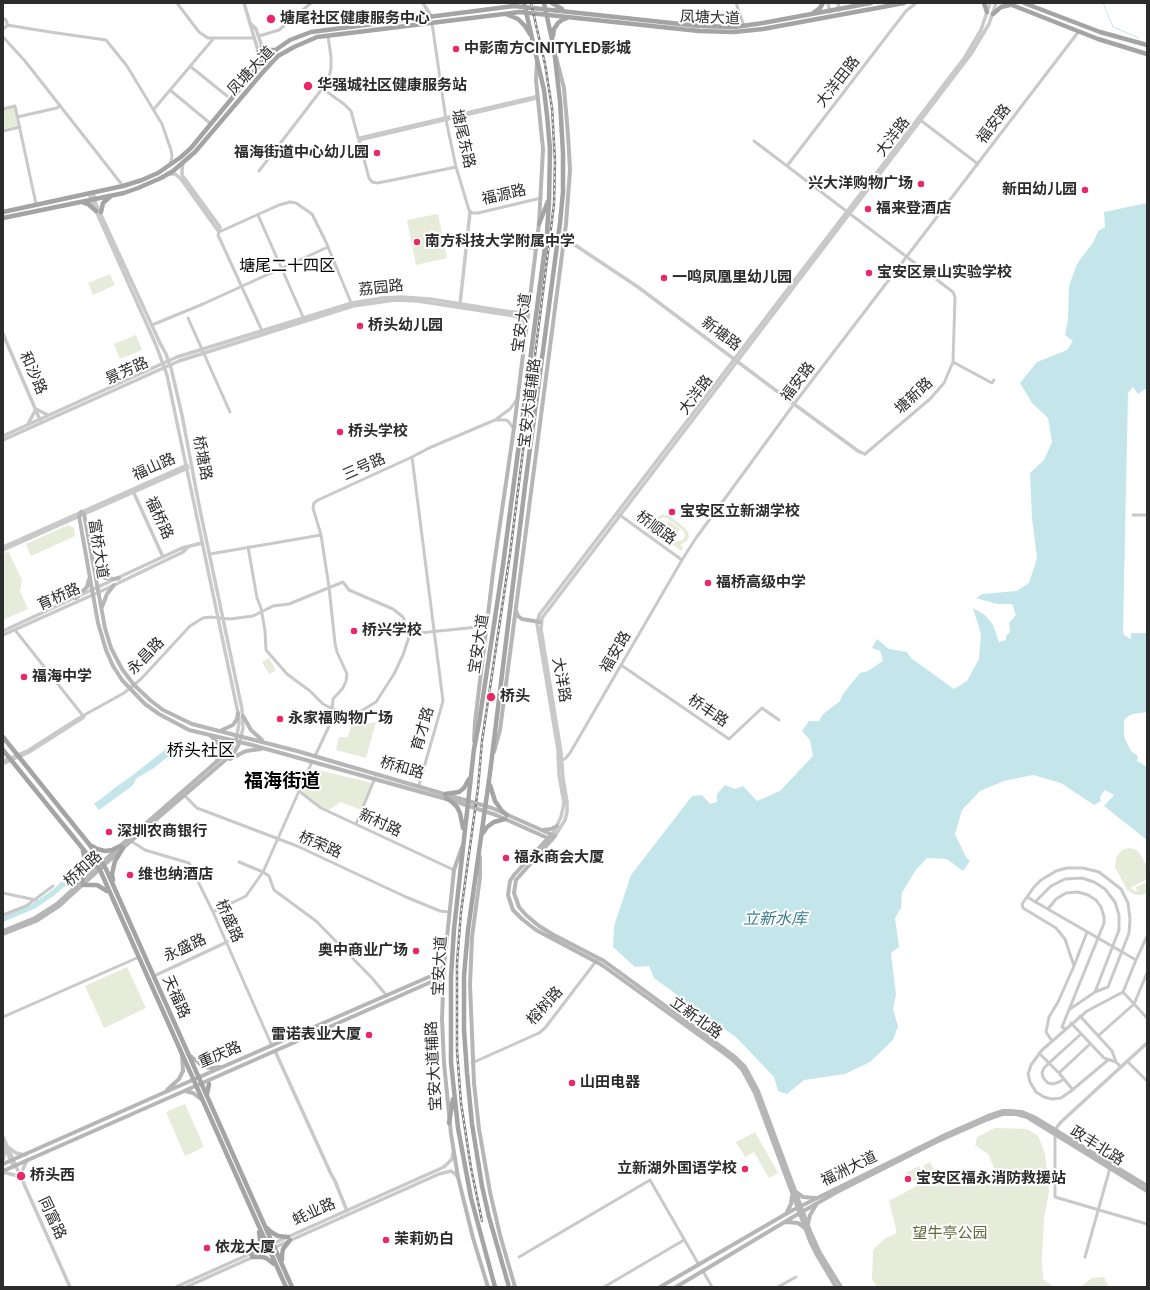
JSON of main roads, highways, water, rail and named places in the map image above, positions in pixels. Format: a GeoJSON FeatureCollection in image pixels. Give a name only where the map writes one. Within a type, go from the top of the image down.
{"type":"FeatureCollection","features":[{"type":"Feature","properties":{"kind":"main road"},"geometry":{"type":"LineString","coordinates":[[499,7],[507,3]]}},
{"type":"Feature","properties":{"kind":"main road"},"geometry":{"type":"LineString","coordinates":[[552,3],[567,11]]}},
{"type":"Feature","properties":{"kind":"main road"},"geometry":{"type":"LineString","coordinates":[[809,14],[818,10],[823,3]]}},
{"type":"Feature","properties":{"kind":"main road"},"geometry":{"type":"LineString","coordinates":[[845,3],[855,6]]}},
{"type":"Feature","properties":{"kind":"main road","name":"凤塘大道"},"geometry":{"type":"LineString","coordinates":[[3,212],[123,186],[142,180],[169,166],[181,157],[196,142],[256,69],[276,50],[284,43],[295,38],[319,31],[524,4],[544,6],[567,11],[708,27],[744,26],[871,3]]}},
{"type":"Feature","properties":{"kind":"main road","name":"凤塘大道"},"geometry":{"type":"LineString","coordinates":[[3,218],[112,195],[138,188],[168,174],[196,152],[270,64],[286,50],[298,44],[317,38],[500,14],[526,12],[706,32],[728,32],[756,30],[902,3]]}},
{"type":"Feature","properties":{"kind":"main road"},"geometry":{"type":"LineString","coordinates":[[984,3],[987,12]]}},
{"type":"Feature","properties":{"kind":"main road"},"geometry":{"type":"LineString","coordinates":[[1024,3],[1100,32],[1147,45]]}},
{"type":"Feature","properties":{"kind":"main road","name":"宝安大道"},"geometry":{"type":"LineString","coordinates":[[494,1287],[480,1238],[466,1177],[454,1094],[450,1034],[451,965],[474,749],[503,565],[547,232],[550,196],[550,149],[544,90],[524,4]]}},
{"type":"Feature","properties":{"kind":"main road"},"geometry":{"type":"LineString","coordinates":[[993,14],[1003,6],[1009,4],[1134,51],[1147,54]]}},
{"type":"Feature","properties":{"kind":"main road","name":"宝安大道"},"geometry":{"type":"LineString","coordinates":[[509,1287],[489,1217],[482,1186],[469,1106],[464,1024],[464,976],[468,930],[492,759],[524,493],[563,192],[563,130],[553,42],[544,6]]}},
{"type":"Feature","properties":{"kind":"main road"},"geometry":{"type":"LineString","coordinates":[[483,9],[484,16]]}},
{"type":"Feature","properties":{"kind":"main road"},"geometry":{"type":"LineString","coordinates":[[500,14],[509,15],[518,19],[525,26],[532,39]]}},
{"type":"Feature","properties":{"kind":"main road"},"geometry":{"type":"LineString","coordinates":[[553,42],[554,29],[557,24],[562,20],[571,18]]}},
{"type":"Feature","properties":{"kind":"main road"},"geometry":{"type":"LineString","coordinates":[[295,38],[298,44]]}},
{"type":"Feature","properties":{"kind":"main road"},"geometry":{"type":"LineString","coordinates":[[1134,51],[1136,42]]}},
{"type":"Feature","properties":{"kind":"main road"},"geometry":{"type":"LineString","coordinates":[[262,47],[269,51],[276,50]]}},
{"type":"Feature","properties":{"kind":"main road","name":"宝安大道辅路"},"geometry":{"type":"LineString","coordinates":[[492,759],[500,730],[565,232],[570,170],[568,134],[562,78],[554,49]]}},
{"type":"Feature","properties":{"kind":"main road"},"geometry":{"type":"LineString","coordinates":[[256,69],[258,52]]}},
{"type":"Feature","properties":{"kind":"main road","name":"宝安大道辅路"},"geometry":{"type":"LineString","coordinates":[[474,749],[475,722],[487,626],[540,224],[543,149],[536,80],[537,59]]}},
{"type":"Feature","properties":{"kind":"main road"},"geometry":{"type":"LineString","coordinates":[[236,93],[241,98]]}},
{"type":"Feature","properties":{"kind":"main road"},"geometry":{"type":"LineString","coordinates":[[78,202],[88,204],[98,211],[103,203],[112,195]]}},
{"type":"Feature","properties":{"kind":"main road"},"geometry":{"type":"LineString","coordinates":[[540,224],[550,196]]}},
{"type":"Feature","properties":{"kind":"main road","name":"富桥大道"},"geometry":{"type":"LineString","coordinates":[[238,741],[198,732],[181,726],[159,714],[129,688],[117,673],[109,657],[100,629],[81,514],[93,564],[105,628],[114,654],[122,669],[134,685],[163,710],[178,718],[200,726],[239,735]]}},
{"type":"Feature","properties":{"kind":"main road"},"geometry":{"type":"LineString","coordinates":[[93,564],[95,569],[102,576],[109,579],[119,578]]}},
{"type":"Feature","properties":{"kind":"main road"},"geometry":{"type":"LineString","coordinates":[[76,598],[87,587],[90,575]]}},
{"type":"Feature","properties":{"kind":"main road"},"geometry":{"type":"LineString","coordinates":[[102,611],[108,591],[114,585]]}},
{"type":"Feature","properties":{"kind":"main road"},"geometry":{"type":"LineString","coordinates":[[514,626],[522,622],[539,623],[520,618],[516,610]]}},
{"type":"Feature","properties":{"kind":"main road"},"geometry":{"type":"LineString","coordinates":[[220,730],[228,728],[233,724],[237,719],[238,713]]}},
{"type":"Feature","properties":{"kind":"main road"},"geometry":{"type":"LineString","coordinates":[[243,716],[251,730],[264,741]]}},
{"type":"Feature","properties":{"kind":"main road"},"geometry":{"type":"LineString","coordinates":[[198,732],[200,726]]}},
{"type":"Feature","properties":{"kind":"main road"},"geometry":{"type":"LineString","coordinates":[[210,735],[218,743],[220,748],[220,754],[216,762]]}},
{"type":"Feature","properties":{"kind":"main road","name":"桥和路"},"geometry":{"type":"LineString","coordinates":[[239,735],[419,786],[541,830],[552,837]]}},
{"type":"Feature","properties":{"kind":"main road","name":"桥塘路"},"geometry":{"type":"LineString","coordinates":[[238,741],[239,735]]}},
{"type":"Feature","properties":{"kind":"main road","name":"天福路"},"geometry":{"type":"LineString","coordinates":[[3,737],[89,844],[103,864],[114,885],[292,1287]]}},
{"type":"Feature","properties":{"kind":"main road","name":"桥和路"},"geometry":{"type":"LineString","coordinates":[[238,741],[312,762],[446,796]]}},
{"type":"Feature","properties":{"kind":"main road","name":"桥和路"},"geometry":{"type":"LineString","coordinates":[[122,847],[132,841],[224,762],[235,751],[238,741]]}},
{"type":"Feature","properties":{"kind":"main road","name":"桥和路"},"geometry":{"type":"LineString","coordinates":[[3,934],[26,926],[60,906],[98,868],[238,741]]}},
{"type":"Feature","properties":{"kind":"main road"},"geometry":{"type":"LineString","coordinates":[[278,753],[280,746]]}},
{"type":"Feature","properties":{"kind":"main road"},"geometry":{"type":"LineString","coordinates":[[224,762],[246,751],[263,748]]}},
{"type":"Feature","properties":{"kind":"main road","name":"天福路"},"geometry":{"type":"LineString","coordinates":[[3,750],[98,868],[286,1287]]}},
{"type":"Feature","properties":{"kind":"main road"},"geometry":{"type":"LineString","coordinates":[[481,837],[490,824],[506,817],[494,801],[490,788],[490,774]]}},
{"type":"Feature","properties":{"kind":"main road"},"geometry":{"type":"LineString","coordinates":[[464,834],[460,813],[457,807],[446,796],[461,790],[471,776]]}},
{"type":"Feature","properties":{"kind":"main road","name":"桥和路"},"geometry":{"type":"LineString","coordinates":[[506,817],[536,833],[552,837]]}},
{"type":"Feature","properties":{"kind":"main road"},"geometry":{"type":"LineString","coordinates":[[541,830],[551,829],[557,826]]}},
{"type":"Feature","properties":{"kind":"main road"},"geometry":{"type":"LineString","coordinates":[[536,833],[540,840],[541,847]]}},
{"type":"Feature","properties":{"kind":"main road","name":"立新北路"},"geometry":{"type":"LineString","coordinates":[[552,837],[514,875],[510,881],[508,895],[512,908],[522,919],[536,930],[597,959]]}},
{"type":"Feature","properties":{"kind":"main road","name":"立新北路"},"geometry":{"type":"LineString","coordinates":[[552,837],[516,880],[514,893],[517,904],[526,915],[539,926],[597,959],[723,1048],[740,1062],[756,1085],[793,1192],[817,1255],[836,1287]]}},
{"type":"Feature","properties":{"kind":"main road","name":"宝安大道辅路"},"geometry":{"type":"LineString","coordinates":[[463,841],[454,870],[444,966],[444,1063],[449,1123],[458,1177],[473,1238],[488,1287]]}},
{"type":"Feature","properties":{"kind":"main road"},"geometry":{"type":"LineString","coordinates":[[89,844],[97,849],[105,850],[112,850],[122,847]]}},
{"type":"Feature","properties":{"kind":"main road"},"geometry":{"type":"LineString","coordinates":[[480,844],[480,877],[473,931],[470,986],[472,1063],[479,1129],[490,1192],[500,1235],[515,1287]]}},
{"type":"Feature","properties":{"kind":"main road"},"geometry":{"type":"LineString","coordinates":[[114,885],[112,874],[113,867],[122,847]]}},
{"type":"Feature","properties":{"kind":"main road"},"geometry":{"type":"LineString","coordinates":[[82,848],[86,858],[83,883],[97,884],[106,889],[110,894]]}},
{"type":"Feature","properties":{"kind":"main road","name":"桥和路"},"geometry":{"type":"LineString","coordinates":[[3,931],[25,923],[44,913],[83,883]]}},
{"type":"Feature","properties":{"kind":"main road","name":"重庆路"},"geometry":{"type":"LineString","coordinates":[[3,1164],[434,975],[444,966]]}},
{"type":"Feature","properties":{"kind":"main road","name":"重庆路"},"geometry":{"type":"LineString","coordinates":[[3,1171],[433,981],[439,982],[443,988]]}},
{"type":"Feature","properties":{"kind":"main road"},"geometry":{"type":"LineString","coordinates":[[409,986],[411,991]]}},
{"type":"Feature","properties":{"kind":"main road"},"geometry":{"type":"LineString","coordinates":[[166,1092],[179,1079],[183,1071],[182,1054]]}},
{"type":"Feature","properties":{"kind":"main road"},"geometry":{"type":"LineString","coordinates":[[188,1054],[204,1067],[212,1068],[227,1066]]}},
{"type":"Feature","properties":{"kind":"main road"},"geometry":{"type":"LineString","coordinates":[[208,1098],[209,1084],[219,1075]]}},
{"type":"Feature","properties":{"kind":"main road"},"geometry":{"type":"LineString","coordinates":[[181,1092],[193,1093],[203,1101]]}},
{"type":"Feature","properties":{"kind":"main road"},"geometry":{"type":"LineString","coordinates":[[449,1123],[454,1094]]}},
{"type":"Feature","properties":{"kind":"main road","name":"福洲大道"},"geometry":{"type":"LineString","coordinates":[[660,1287],[799,1207],[947,1134],[995,1113],[1010,1111],[1022,1112],[1034,1117],[1056,1132]]}},
{"type":"Feature","properties":{"kind":"main road","name":"福洲大道"},"geometry":{"type":"LineString","coordinates":[[676,1287],[801,1212],[936,1142],[995,1116],[1010,1114],[1021,1115],[1056,1132]]}},
{"type":"Feature","properties":{"kind":"main road","name":"政丰北路"},"geometry":{"type":"LineString","coordinates":[[1056,1132],[1147,1191]]}},
{"type":"Feature","properties":{"kind":"main road","name":"政丰北路"},"geometry":{"type":"LineString","coordinates":[[1056,1132],[1147,1186]]}},
{"type":"Feature","properties":{"kind":"main road"},"geometry":{"type":"LineString","coordinates":[[784,1215],[792,1204],[793,1192],[803,1197],[819,1197]]}},
{"type":"Feature","properties":{"kind":"main road"},"geometry":{"type":"LineString","coordinates":[[781,1224],[790,1222],[798,1223],[807,1229],[810,1214],[818,1203]]}},
{"type":"Feature","properties":{"kind":"main road"},"geometry":{"type":"LineString","coordinates":[[262,1220],[268,1229],[274,1234],[289,1238],[283,1249],[282,1255],[284,1270]]}},
{"type":"Feature","properties":{"kind":"main road"},"geometry":{"type":"LineString","coordinates":[[257,1223],[260,1243],[251,1255],[266,1258],[271,1261],[279,1271]]}},
{"type":"Feature","properties":{"kind":"main road","name":"立新北路"},"geometry":{"type":"LineString","coordinates":[[807,1229],[841,1287]]}},
{"type":"Feature","properties":{"kind":"water","name":"立新水库"},"geometry":{"type":"Polygon","coordinates":[[[1147,203],[1147,388],[1138,394],[1133,387],[1128,393],[1123,631],[1124,635],[1131,639],[1131,633],[1147,633],[1147,712],[1133,714],[1124,720],[1124,736],[1131,751],[1138,756],[1137,761],[1147,767],[1147,840],[1104,806],[1114,795],[1105,790],[1100,797],[1101,801],[1094,805],[1061,783],[1033,775],[1004,781],[980,791],[962,810],[955,834],[966,857],[970,861],[963,871],[947,859],[927,858],[915,871],[902,893],[901,908],[895,918],[899,947],[891,953],[896,995],[893,1009],[898,1026],[893,1040],[870,1062],[845,1074],[804,1080],[787,1094],[778,1091],[774,1077],[737,1038],[654,978],[649,966],[635,967],[613,947],[614,926],[631,875],[692,796],[702,795],[710,804],[717,802],[717,794],[725,785],[735,789],[743,786],[757,801],[780,791],[813,756],[810,740],[802,731],[809,721],[819,721],[822,715],[840,701],[843,694],[860,673],[868,671],[883,661],[880,651],[872,648],[877,639],[889,649],[907,652],[911,658],[954,689],[967,681],[979,659],[981,634],[973,608],[985,615],[993,625],[999,642],[1006,640],[1006,636],[1010,632],[1009,623],[1016,615],[1012,604],[997,604],[976,598],[982,594],[1017,591],[1029,583],[1037,558],[1032,518],[1030,473],[1044,460],[1052,442],[1048,418],[1032,403],[1020,383],[1037,362],[1067,350],[1073,341],[1065,335],[1068,320],[1069,286],[1077,264],[1094,241],[1098,231],[1105,227],[1104,212],[1147,203]]]}},
{"type":"Feature","properties":{"kind":"water"},"geometry":{"type":"Polygon","coordinates":[[[166,749],[170,755],[154,768],[137,778],[132,786],[99,810],[94,804],[166,749]]]}},
{"type":"Feature","properties":{"kind":"waterway"},"geometry":{"type":"LineString","coordinates":[[1103,3],[1113,27],[1139,38]]}},
{"type":"Feature","properties":{"kind":"waterway"},"geometry":{"type":"LineString","coordinates":[[3,919],[34,906],[53,893],[72,876]]}},
{"type":"Feature","properties":{"kind":"railway"},"geometry":{"type":"LineString","coordinates":[[482,1221],[471,1168],[461,1103],[457,1050],[457,963],[461,912],[478,788],[482,741],[510,554],[554,204],[555,161],[552,108],[545,64],[531,3]]}},
{"type":"Feature","properties":{"kind":"place","name":"塘尾社区健康服务中心"},"geometry":{"type":"Point","coordinates":[271,19]}},
{"type":"Feature","properties":{"kind":"place","name":"中影南方CINITYLED影城"},"geometry":{"type":"Point","coordinates":[456,49]}},
{"type":"Feature","properties":{"kind":"place","name":"华强城社区健康服务站"},"geometry":{"type":"Point","coordinates":[308,86]}},
{"type":"Feature","properties":{"kind":"place","name":"福海街道中心幼儿园"},"geometry":{"type":"Point","coordinates":[377,153]}},
{"type":"Feature","properties":{"kind":"place","name":"兴大洋购物广场"},"geometry":{"type":"Point","coordinates":[921,184]}},
{"type":"Feature","properties":{"kind":"place","name":"新田幼儿园"},"geometry":{"type":"Point","coordinates":[1085,190]}},
{"type":"Feature","properties":{"kind":"place","name":"福来登酒店"},"geometry":{"type":"Point","coordinates":[868,209]}},
{"type":"Feature","properties":{"kind":"place","name":"南方科技大学附属中学"},"geometry":{"type":"Point","coordinates":[417,242]}},
{"type":"Feature","properties":{"kind":"place","name":"宝安区景山实验学校"},"geometry":{"type":"Point","coordinates":[869,273]}},
{"type":"Feature","properties":{"kind":"place","name":"一鸣凤凰里幼儿园"},"geometry":{"type":"Point","coordinates":[664,278]}},
{"type":"Feature","properties":{"kind":"place","name":"桥头幼儿园"},"geometry":{"type":"Point","coordinates":[360,326]}},
{"type":"Feature","properties":{"kind":"place","name":"桥头学校"},"geometry":{"type":"Point","coordinates":[340,432]}},
{"type":"Feature","properties":{"kind":"place","name":"宝安区立新湖学校"},"geometry":{"type":"Point","coordinates":[672,512]}},
{"type":"Feature","properties":{"kind":"place","name":"福桥高级中学"},"geometry":{"type":"Point","coordinates":[708,583]}},
{"type":"Feature","properties":{"kind":"place","name":"桥兴学校"},"geometry":{"type":"Point","coordinates":[354,631]}},
{"type":"Feature","properties":{"kind":"place","name":"福海中学"},"geometry":{"type":"Point","coordinates":[24,677]}},
{"type":"Feature","properties":{"kind":"place","name":"桥头"},"geometry":{"type":"Point","coordinates":[491,697]}},
{"type":"Feature","properties":{"kind":"place","name":"永家福购物广场"},"geometry":{"type":"Point","coordinates":[280,719]}},
{"type":"Feature","properties":{"kind":"place","name":"深圳农商银行"},"geometry":{"type":"Point","coordinates":[109,832]}},
{"type":"Feature","properties":{"kind":"place","name":"福永商会大厦"},"geometry":{"type":"Point","coordinates":[506,858]}},
{"type":"Feature","properties":{"kind":"place","name":"维也纳酒店"},"geometry":{"type":"Point","coordinates":[130,875]}},
{"type":"Feature","properties":{"kind":"place","name":"奥中商业广场"},"geometry":{"type":"Point","coordinates":[416,951]}},
{"type":"Feature","properties":{"kind":"place","name":"雷诺表业大厦"},"geometry":{"type":"Point","coordinates":[369,1035]}},
{"type":"Feature","properties":{"kind":"place","name":"山田电器"},"geometry":{"type":"Point","coordinates":[572,1083]}},
{"type":"Feature","properties":{"kind":"place","name":"立新湖外国语学校"},"geometry":{"type":"Point","coordinates":[745,1169]}},
{"type":"Feature","properties":{"kind":"place","name":"桥头西"},"geometry":{"type":"Point","coordinates":[21,1176]}},
{"type":"Feature","properties":{"kind":"place","name":"宝安区福永消防救援站"},"geometry":{"type":"Point","coordinates":[908,1179]}},
{"type":"Feature","properties":{"kind":"place","name":"茉莉奶白"},"geometry":{"type":"Point","coordinates":[386,1240]}},
{"type":"Feature","properties":{"kind":"place","name":"依龙大厦"},"geometry":{"type":"Point","coordinates":[207,1248]}},
{"type":"Feature","properties":{"kind":"district","name":"塘尾二十四区"},"geometry":{"type":"Point","coordinates":[287,266]}},
{"type":"Feature","properties":{"kind":"district","name":"桥头社区"},"geometry":{"type":"Point","coordinates":[201,751]}},
{"type":"Feature","properties":{"kind":"district","name":"福海街道"},"geometry":{"type":"Point","coordinates":[282,781]}},
{"type":"Feature","properties":{"kind":"park label","name":"望牛亭公园"},"geometry":{"type":"Point","coordinates":[950,1234]}}]}
